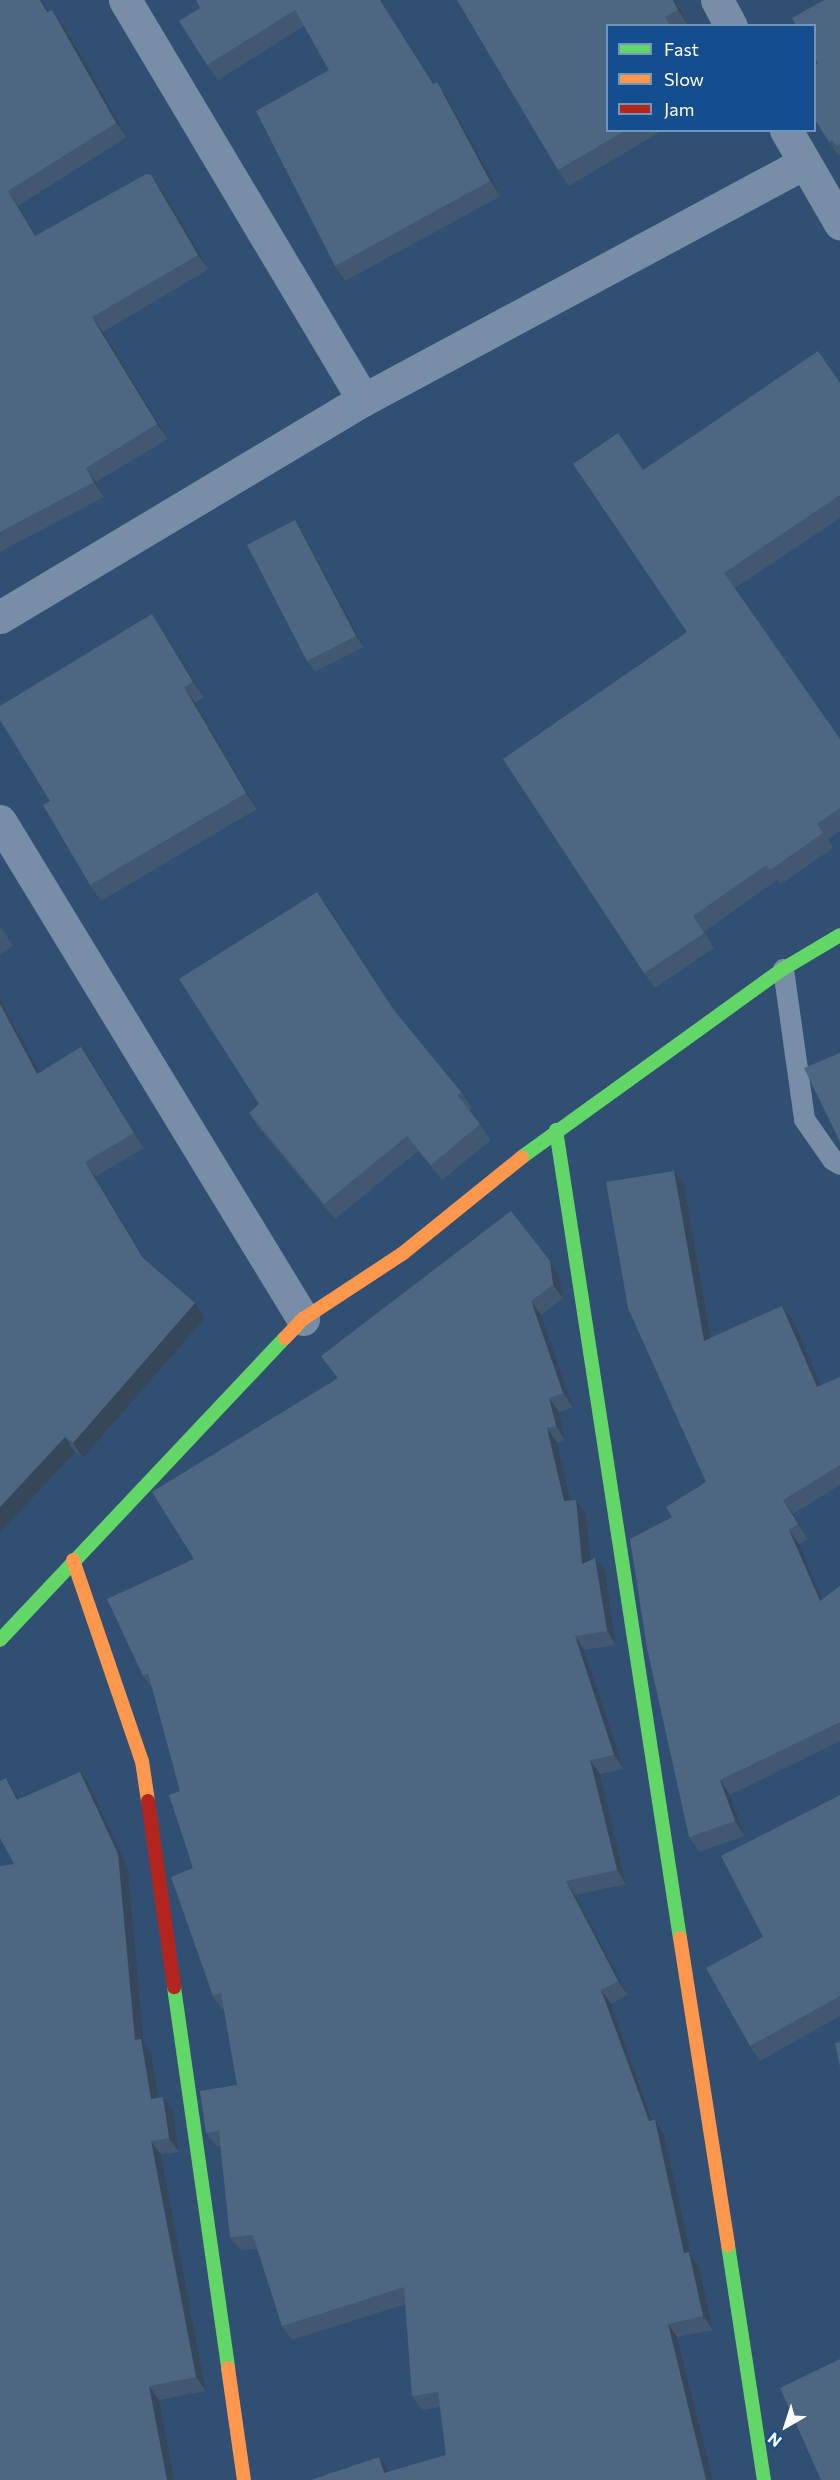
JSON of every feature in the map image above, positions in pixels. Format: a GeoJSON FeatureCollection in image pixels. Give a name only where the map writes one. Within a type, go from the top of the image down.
{"type":"FeatureCollection","features":[{"type":"Feature","properties":{"kind":"street"},"geometry":{"type":"LineString","coordinates":[[125,0],[363,400]]}},
{"type":"Feature","properties":{"kind":"street"},"geometry":{"type":"LineString","coordinates":[[717,0],[730,24]]}},
{"type":"Feature","properties":{"kind":"street"},"geometry":{"type":"LineString","coordinates":[[787,132],[840,223]]}},
{"type":"Feature","properties":{"kind":"street"},"geometry":{"type":"LineString","coordinates":[[0,617],[363,400],[804,163]]}},
{"type":"Feature","properties":{"kind":"street"},"geometry":{"type":"LineString","coordinates":[[0,821],[303,1319]]}},
{"type":"Feature","properties":{"kind":"street"},"geometry":{"type":"LineString","coordinates":[[0,1640],[73,1560],[303,1319],[402,1254],[556,1130],[783,969],[840,935]]}},
{"type":"Feature","properties":{"kind":"street"},"geometry":{"type":"LineString","coordinates":[[556,1130],[764,2480]]}},
{"type":"Feature","properties":{"kind":"street"},"geometry":{"type":"LineString","coordinates":[[73,1560],[142,1761],[244,2480]]}},
{"type":"Feature","properties":{"kind":"lane"},"geometry":{"type":"LineString","coordinates":[[783,969],[804,1119],[832,1160],[840,1164]]}},
{"type":"Feature","properties":{"kind":"building"},"geometry":{"type":"Polygon","coordinates":[[[0,0],[40,0],[47,12],[52,10],[116,123],[8,191],[35,236],[146,174],[151,175],[198,255],[92,317],[157,424],[86,468],[94,482],[0,532],[0,0]]]}},
{"type":"Feature","properties":{"kind":"building"},"geometry":{"type":"Polygon","coordinates":[[[196,0],[380,0],[433,84],[437,82],[490,181],[335,266],[256,111],[329,70],[295,10],[207,65],[179,21],[200,8],[196,0]]]}},
{"type":"Feature","properties":{"kind":"building"},"geometry":{"type":"Polygon","coordinates":[[[457,0],[673,0],[678,10],[665,17],[669,24],[606,24],[606,132],[623,132],[558,170],[457,0]]]}},
{"type":"Feature","properties":{"kind":"building"},"geometry":{"type":"Polygon","coordinates":[[[824,0],[840,0],[840,144],[836,146],[832,140],[829,142],[816,121],[816,64],[818,63],[816,60],[816,24],[795,24],[792,18],[824,0]]]}},
{"type":"Feature","properties":{"kind":"building"},"geometry":{"type":"Polygon","coordinates":[[[818,351],[840,383],[840,495],[724,573],[840,739],[840,808],[817,824],[823,833],[770,870],[766,865],[693,916],[704,933],[644,973],[503,759],[687,632],[573,464],[618,433],[643,470],[818,351]]]}},
{"type":"Feature","properties":{"kind":"building"},"geometry":{"type":"Polygon","coordinates":[[[295,520],[356,636],[307,661],[247,545],[295,520]]]}},
{"type":"Feature","properties":{"kind":"building"},"geometry":{"type":"Polygon","coordinates":[[[152,614],[193,682],[184,687],[246,793],[90,885],[43,805],[50,801],[0,720],[0,706],[152,614]]]}},
{"type":"Feature","properties":{"kind":"building"},"geometry":{"type":"Polygon","coordinates":[[[317,892],[393,1009],[461,1092],[457,1095],[480,1124],[431,1165],[407,1136],[324,1204],[249,1113],[259,1104],[179,979],[317,892]]]}},
{"type":"Feature","properties":{"kind":"building"},"geometry":{"type":"Polygon","coordinates":[[[0,1004],[37,1074],[81,1047],[134,1133],[85,1162],[143,1258],[195,1303],[73,1443],[65,1437],[0,1507],[0,1004]]]}},
{"type":"Feature","properties":{"kind":"building"},"geometry":{"type":"Polygon","coordinates":[[[840,1053],[840,1142],[804,1068],[840,1053]]]}},
{"type":"Feature","properties":{"kind":"building"},"geometry":{"type":"Polygon","coordinates":[[[674,1171],[704,1341],[782,1306],[817,1387],[840,1377],[840,1465],[783,1500],[798,1524],[789,1530],[820,1601],[840,1586],[840,1722],[720,1780],[735,1821],[689,1837],[647,1648],[630,1539],[672,1517],[666,1507],[706,1482],[628,1308],[606,1182],[674,1171]]]}},
{"type":"Feature","properties":{"kind":"building"},"geometry":{"type":"Polygon","coordinates":[[[511,1211],[550,1261],[553,1285],[531,1301],[563,1393],[549,1398],[556,1426],[547,1428],[564,1501],[576,1500],[582,1564],[595,1558],[607,1631],[575,1636],[614,1755],[590,1760],[617,1870],[566,1881],[618,1981],[601,1990],[649,2121],[655,2120],[684,2253],[689,2252],[703,2316],[668,2324],[706,2480],[311,2480],[379,2457],[384,2473],[446,2455],[438,2392],[412,2396],[404,2287],[282,2326],[253,2235],[230,2237],[219,2131],[206,2133],[200,2091],[237,2085],[221,1993],[213,1996],[171,1877],[193,1868],[169,1795],[180,1791],[148,1673],[143,1676],[107,1599],[194,1559],[152,1492],[338,1378],[321,1356],[511,1211]]]}},
{"type":"Feature","properties":{"kind":"building"},"geometry":{"type":"Polygon","coordinates":[[[80,1772],[118,1854],[135,2040],[141,2039],[151,2099],[163,2097],[169,2138],[151,2141],[196,2377],[149,2386],[167,2480],[0,2480],[0,1866],[14,1864],[0,1838],[0,1781],[6,1778],[17,1800],[80,1772]]]}},
{"type":"Feature","properties":{"kind":"building"},"geometry":{"type":"Polygon","coordinates":[[[840,1795],[840,1996],[750,2046],[706,1968],[763,1937],[721,1856],[840,1795]]]}},
{"type":"Feature","properties":{"kind":"building"},"geometry":{"type":"Polygon","coordinates":[[[840,2042],[840,2067],[835,2043],[840,2042]]]}},
{"type":"Feature","properties":{"kind":"building"},"geometry":{"type":"Polygon","coordinates":[[[840,2359],[840,2480],[821,2480],[780,2388],[840,2359]]]}},
{"type":"Feature","properties":{"kind":"traffic: fast"},"geometry":{"type":"LineString","coordinates":[[522,1157],[783,969],[840,935]]}},
{"type":"Feature","properties":{"kind":"traffic: fast"},"geometry":{"type":"LineString","coordinates":[[556,1130],[680,1938]]}},
{"type":"Feature","properties":{"kind":"traffic: fast"},"geometry":{"type":"LineString","coordinates":[[0,1640],[285,1338]]}},
{"type":"Feature","properties":{"kind":"traffic: fast"},"geometry":{"type":"LineString","coordinates":[[174,1987],[228,2368]]}},
{"type":"Feature","properties":{"kind":"traffic: fast"},"geometry":{"type":"LineString","coordinates":[[728,2245],[764,2480]]}},
{"type":"Feature","properties":{"kind":"traffic: slow"},"geometry":{"type":"LineString","coordinates":[[285,1338],[303,1319],[402,1254],[522,1157]]}},
{"type":"Feature","properties":{"kind":"traffic: slow"},"geometry":{"type":"LineString","coordinates":[[73,1560],[142,1761],[148,1801]]}},
{"type":"Feature","properties":{"kind":"traffic: slow"},"geometry":{"type":"LineString","coordinates":[[680,1938],[728,2245]]}},
{"type":"Feature","properties":{"kind":"traffic: slow"},"geometry":{"type":"LineString","coordinates":[[228,2368],[244,2480]]}},
{"type":"Feature","properties":{"kind":"traffic: jam"},"geometry":{"type":"LineString","coordinates":[[148,1801],[174,1987]]}}]}
